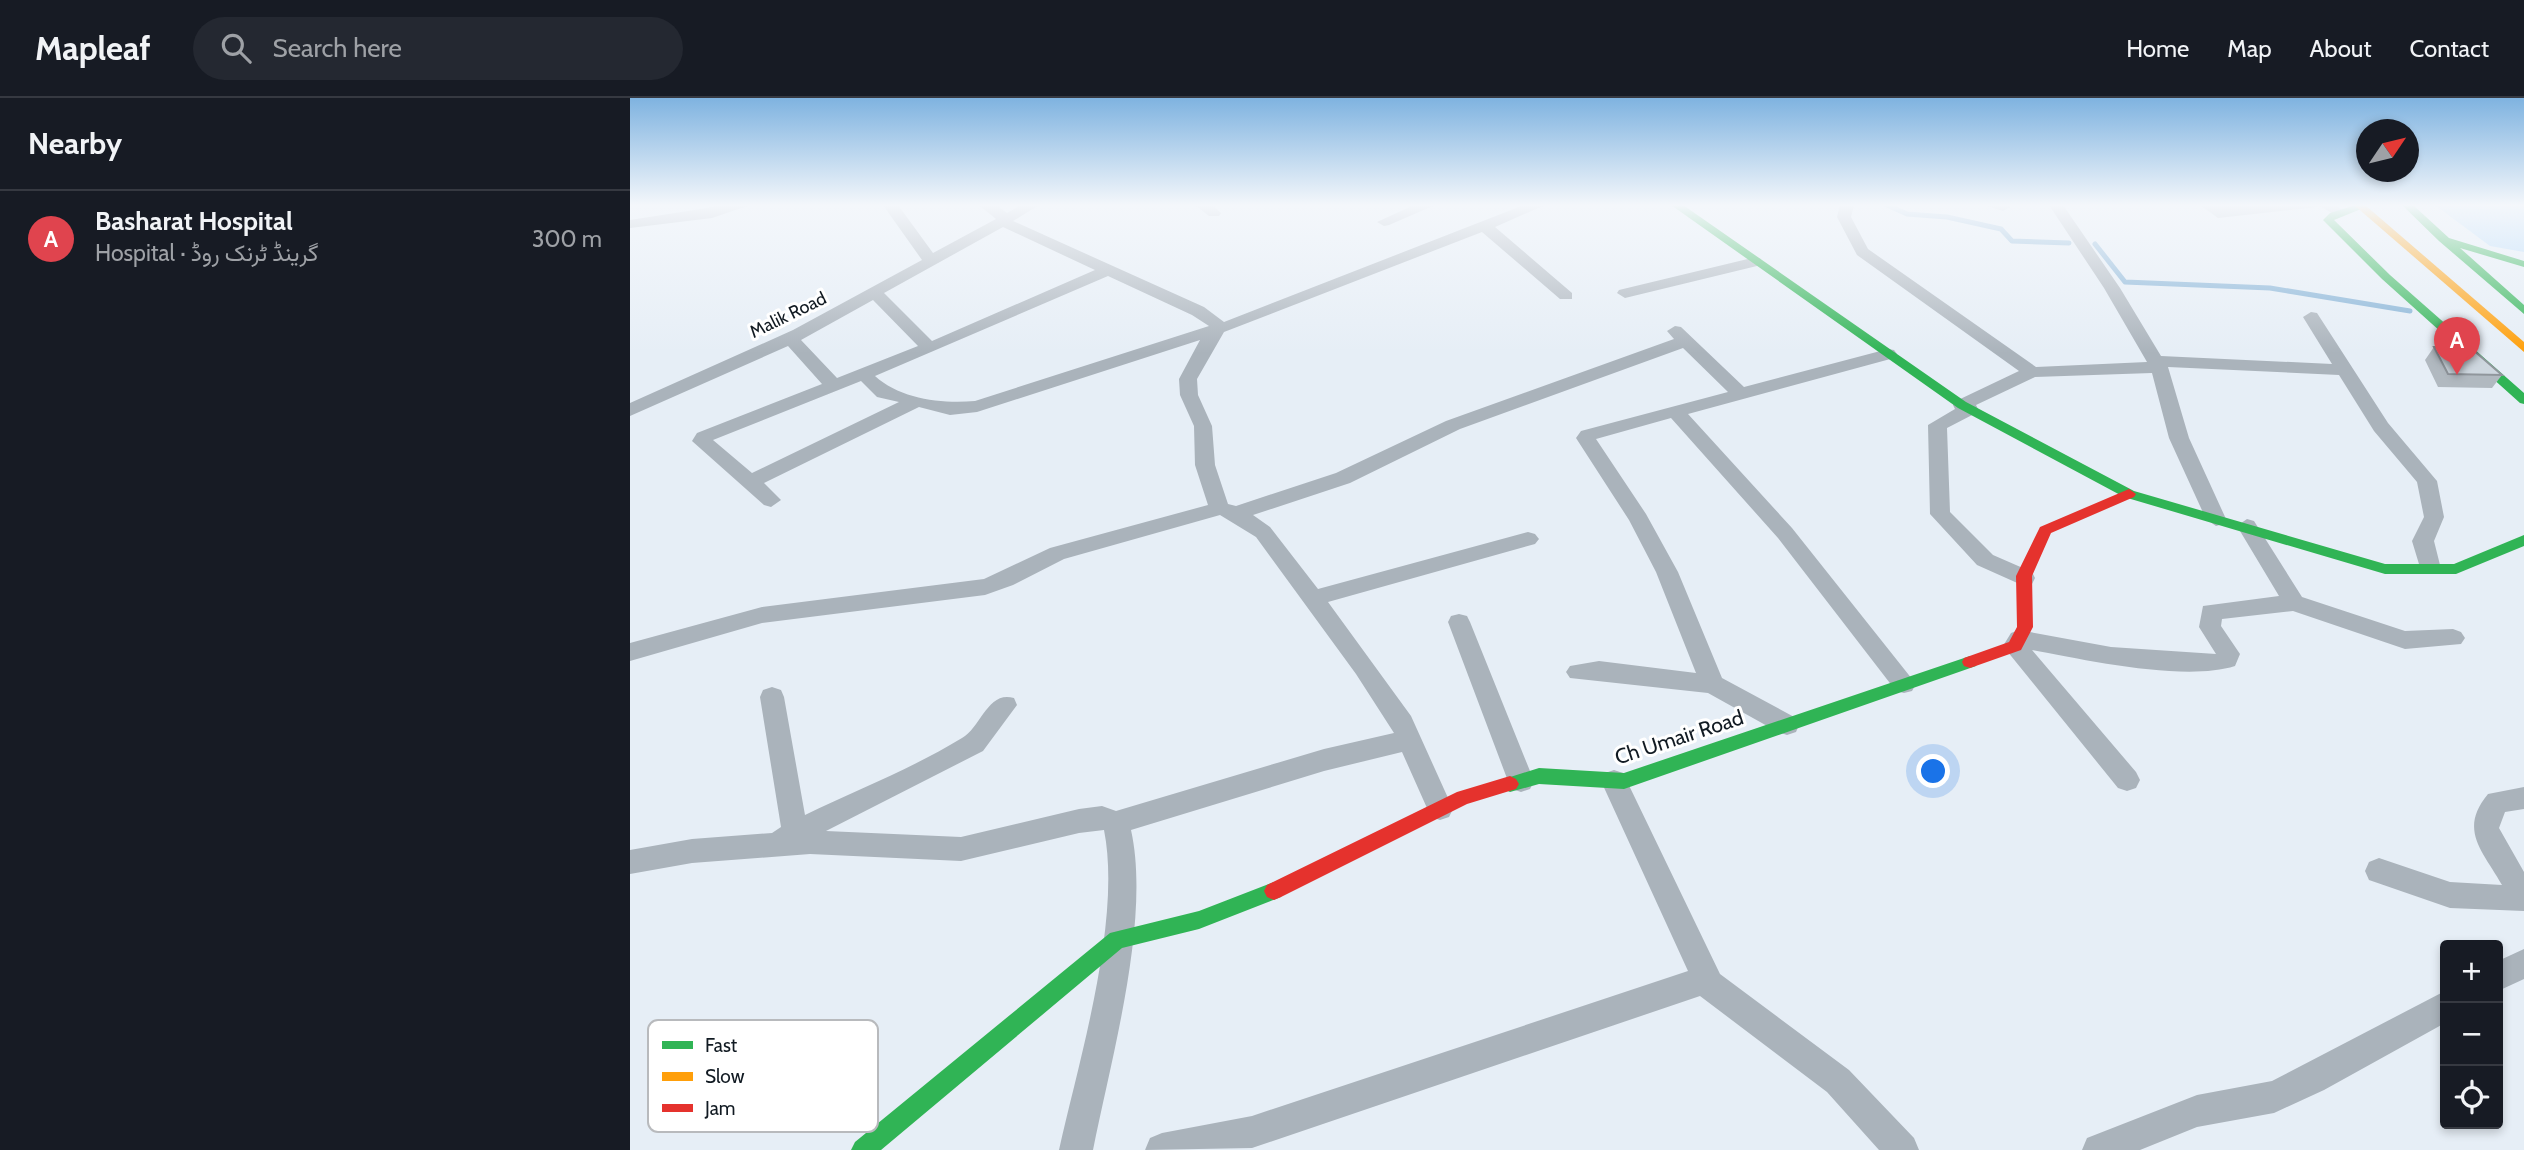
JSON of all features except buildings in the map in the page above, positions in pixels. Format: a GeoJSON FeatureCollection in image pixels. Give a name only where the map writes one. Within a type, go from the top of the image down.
{"type":"FeatureCollection","features":[{"type":"Feature","properties":{"kind":"main road"},"geometry":{"type":"LineString","coordinates":[[1745,254],[1966,407],[2129,494],[2247,526],[2385,569],[2456,569],[2524,540]]}},
{"type":"Feature","properties":{"kind":"main road"},"geometry":{"type":"LineString","coordinates":[[2364,254],[2524,400]]}},
{"type":"Feature","properties":{"kind":"main road"},"geometry":{"type":"LineString","coordinates":[[2416,254],[2524,348]]}},
{"type":"Feature","properties":{"kind":"main road"},"geometry":{"type":"LineString","coordinates":[[2461,254],[2524,311]]}},
{"type":"Feature","properties":{"kind":"main road"},"geometry":{"type":"LineString","coordinates":[[2492,254],[2524,264]]}},
{"type":"Feature","properties":{"kind":"main road"},"geometry":{"type":"LineString","coordinates":[[2017,643],[2025,627],[2024,578],[2045,530],[2129,494]]}},
{"type":"Feature","properties":{"kind":"main road","name":"Ch Umair Road"},"geometry":{"type":"LineString","coordinates":[[1117,940],[1199,919],[1297,882],[1463,797],[1539,776],[1624,780],[2017,643]]}},
{"type":"Feature","properties":{"kind":"main road"},"geometry":{"type":"LineString","coordinates":[[863,1150],[1117,940]]}},
{"type":"Feature","properties":{"kind":"street"},"geometry":{"type":"LineString","coordinates":[[926,254],[930,260]]}},
{"type":"Feature","properties":{"kind":"street","name":"Malik Road"},"geometry":{"type":"LineString","coordinates":[[633,404],[790,338],[941,254]]}},
{"type":"Feature","properties":{"kind":"street"},"geometry":{"type":"LineString","coordinates":[[1075,254],[1198,311],[1220,327]]}},
{"type":"Feature","properties":{"kind":"street"},"geometry":{"type":"LineString","coordinates":[[863,374],[883,393],[950,409],[978,406],[1245,320],[1413,254]]}},
{"type":"Feature","properties":{"kind":"street"},"geometry":{"type":"LineString","coordinates":[[1518,254],[1566,296]]}},
{"type":"Feature","properties":{"kind":"street"},"geometry":{"type":"LineString","coordinates":[[1865,254],[2032,372]]}},
{"type":"Feature","properties":{"kind":"street"},"geometry":{"type":"LineString","coordinates":[[2089,254],[2157,364],[2179,438],[2216,519]]}},
{"type":"Feature","properties":{"kind":"street"},"geometry":{"type":"LineString","coordinates":[[1625,293],[1756,262]]}},
{"type":"Feature","properties":{"kind":"street"},"geometry":{"type":"LineString","coordinates":[[771,500],[702,441],[704,437],[929,348],[1108,270]]}},
{"type":"Feature","properties":{"kind":"street"},"geometry":{"type":"LineString","coordinates":[[873,292],[899,314],[929,348]]}},
{"type":"Feature","properties":{"kind":"street"},"geometry":{"type":"LineString","coordinates":[[2311,317],[2381,427],[2427,481],[2434,517],[2423,541],[2430,569]]}},
{"type":"Feature","properties":{"kind":"street"},"geometry":{"type":"LineString","coordinates":[[1220,327],[1210,338],[1188,379],[1189,395],[1203,426],[1205,465],[1227,510],[1262,532],[1402,723],[1440,809]]}},
{"type":"Feature","properties":{"kind":"street"},"geometry":{"type":"LineString","coordinates":[[630,652],[762,615],[985,587],[1020,575],[1055,554],[1343,478],[1453,425],[1680,336],[1740,393]]}},
{"type":"Feature","properties":{"kind":"street"},"geometry":{"type":"LineString","coordinates":[[790,338],[833,386]]}},
{"type":"Feature","properties":{"kind":"street"},"geometry":{"type":"LineString","coordinates":[[1713,684],[1667,572],[1639,519],[1586,438],[1588,435],[1888,354]]}},
{"type":"Feature","properties":{"kind":"street"},"geometry":{"type":"LineString","coordinates":[[2024,578],[1984,560],[1940,514],[1937,425],[2032,372],[2157,364],[2346,370]]}},
{"type":"Feature","properties":{"kind":"street"},"geometry":{"type":"LineString","coordinates":[[750,482],[917,401]]}},
{"type":"Feature","properties":{"kind":"street"},"geometry":{"type":"LineString","coordinates":[[1675,411],[1785,533],[1904,684]]}},
{"type":"Feature","properties":{"kind":"street"},"geometry":{"type":"LineString","coordinates":[[2247,526],[2294,604]]}},
{"type":"Feature","properties":{"kind":"street"},"geometry":{"type":"LineString","coordinates":[[1311,599],[1528,539]]}},
{"type":"Feature","properties":{"kind":"street"},"geometry":{"type":"LineString","coordinates":[[2017,643],[2111,656],[2214,664],[2227,660],[2228,654],[2210,627],[2211,612],[2294,604],[2405,640],[2453,638]]}},
{"type":"Feature","properties":{"kind":"street"},"geometry":{"type":"LineString","coordinates":[[1459,622],[1521,781]]}},
{"type":"Feature","properties":{"kind":"street"},"geometry":{"type":"LineString","coordinates":[[2017,643],[2127,780]]}},
{"type":"Feature","properties":{"kind":"street"},"geometry":{"type":"LineString","coordinates":[[1578,672],[1599,670],[1713,684],[1787,724]]}},
{"type":"Feature","properties":{"kind":"street"},"geometry":{"type":"LineString","coordinates":[[772,697],[784,839]]}},
{"type":"Feature","properties":{"kind":"street"},"geometry":{"type":"LineString","coordinates":[[784,839],[974,744],[1005,705]]}},
{"type":"Feature","properties":{"kind":"street"},"geometry":{"type":"LineString","coordinates":[[630,862],[692,850],[784,839],[961,849],[1079,821],[1102,818],[1116,823],[1324,760],[1410,740]]}},
{"type":"Feature","properties":{"kind":"street"},"geometry":{"type":"LineString","coordinates":[[1614,781],[1709,984],[1838,1081],[1902,1150]]}},
{"type":"Feature","properties":{"kind":"street"},"geometry":{"type":"LineString","coordinates":[[2524,798],[2497,802],[2488,813],[2485,829],[2524,898]]}},
{"type":"Feature","properties":{"kind":"street"},"geometry":{"type":"LineString","coordinates":[[1076,1150],[1117,940],[1124,852],[1116,823]]}},
{"type":"Feature","properties":{"kind":"street"},"geometry":{"type":"LineString","coordinates":[[630,875],[660,857]]}},
{"type":"Feature","properties":{"kind":"street"},"geometry":{"type":"LineString","coordinates":[[2379,871],[2428,892],[2451,897],[2524,898]]}},
{"type":"Feature","properties":{"kind":"street"},"geometry":{"type":"LineString","coordinates":[[2503,974],[2524,963]]}},
{"type":"Feature","properties":{"kind":"street"},"geometry":{"type":"LineString","coordinates":[[1162,1150],[1252,1132],[1706,979]]}},
{"type":"Feature","properties":{"kind":"street"},"geometry":{"type":"LineString","coordinates":[[2099,1150],[2197,1111],[2274,1097],[2313,1079],[2440,1009]]}},
{"type":"Feature","properties":{"kind":"waterway"},"geometry":{"type":"LineString","coordinates":[[2103,254],[2125,282],[2270,288],[2410,311]]}},
{"type":"Feature","properties":{"kind":"traffic: fast"},"geometry":{"type":"LineString","coordinates":[[1746,254],[1962,405],[2129,494],[2385,569],[2456,569],[2524,540]]}},
{"type":"Feature","properties":{"kind":"traffic: fast"},"geometry":{"type":"LineString","coordinates":[[2363,254],[2524,400]]}},
{"type":"Feature","properties":{"kind":"traffic: fast"},"geometry":{"type":"LineString","coordinates":[[2461,254],[2524,311]]}},
{"type":"Feature","properties":{"kind":"traffic: fast"},"geometry":{"type":"LineString","coordinates":[[2492,254],[2524,264]]}},
{"type":"Feature","properties":{"kind":"traffic: fast"},"geometry":{"type":"LineString","coordinates":[[1510,784],[1539,776],[1624,781],[1970,662]]}},
{"type":"Feature","properties":{"kind":"traffic: fast"},"geometry":{"type":"LineString","coordinates":[[863,1150],[1117,940],[1199,920],[1274,891]]}},
{"type":"Feature","properties":{"kind":"traffic: slow"},"geometry":{"type":"LineString","coordinates":[[2416,254],[2524,348]]}},
{"type":"Feature","properties":{"kind":"traffic: jam"},"geometry":{"type":"LineString","coordinates":[[1970,662],[2015,646],[2025,627],[2024,576],[2045,530],[2129,494]]}},
{"type":"Feature","properties":{"kind":"traffic: jam"},"geometry":{"type":"LineString","coordinates":[[1274,891],[1463,797],[1510,784]]}},
{"type":"Feature","properties":{"kind":"place","name":"Basharat Hospital"},"geometry":{"type":"Point","coordinates":[2457,375]}}]}
